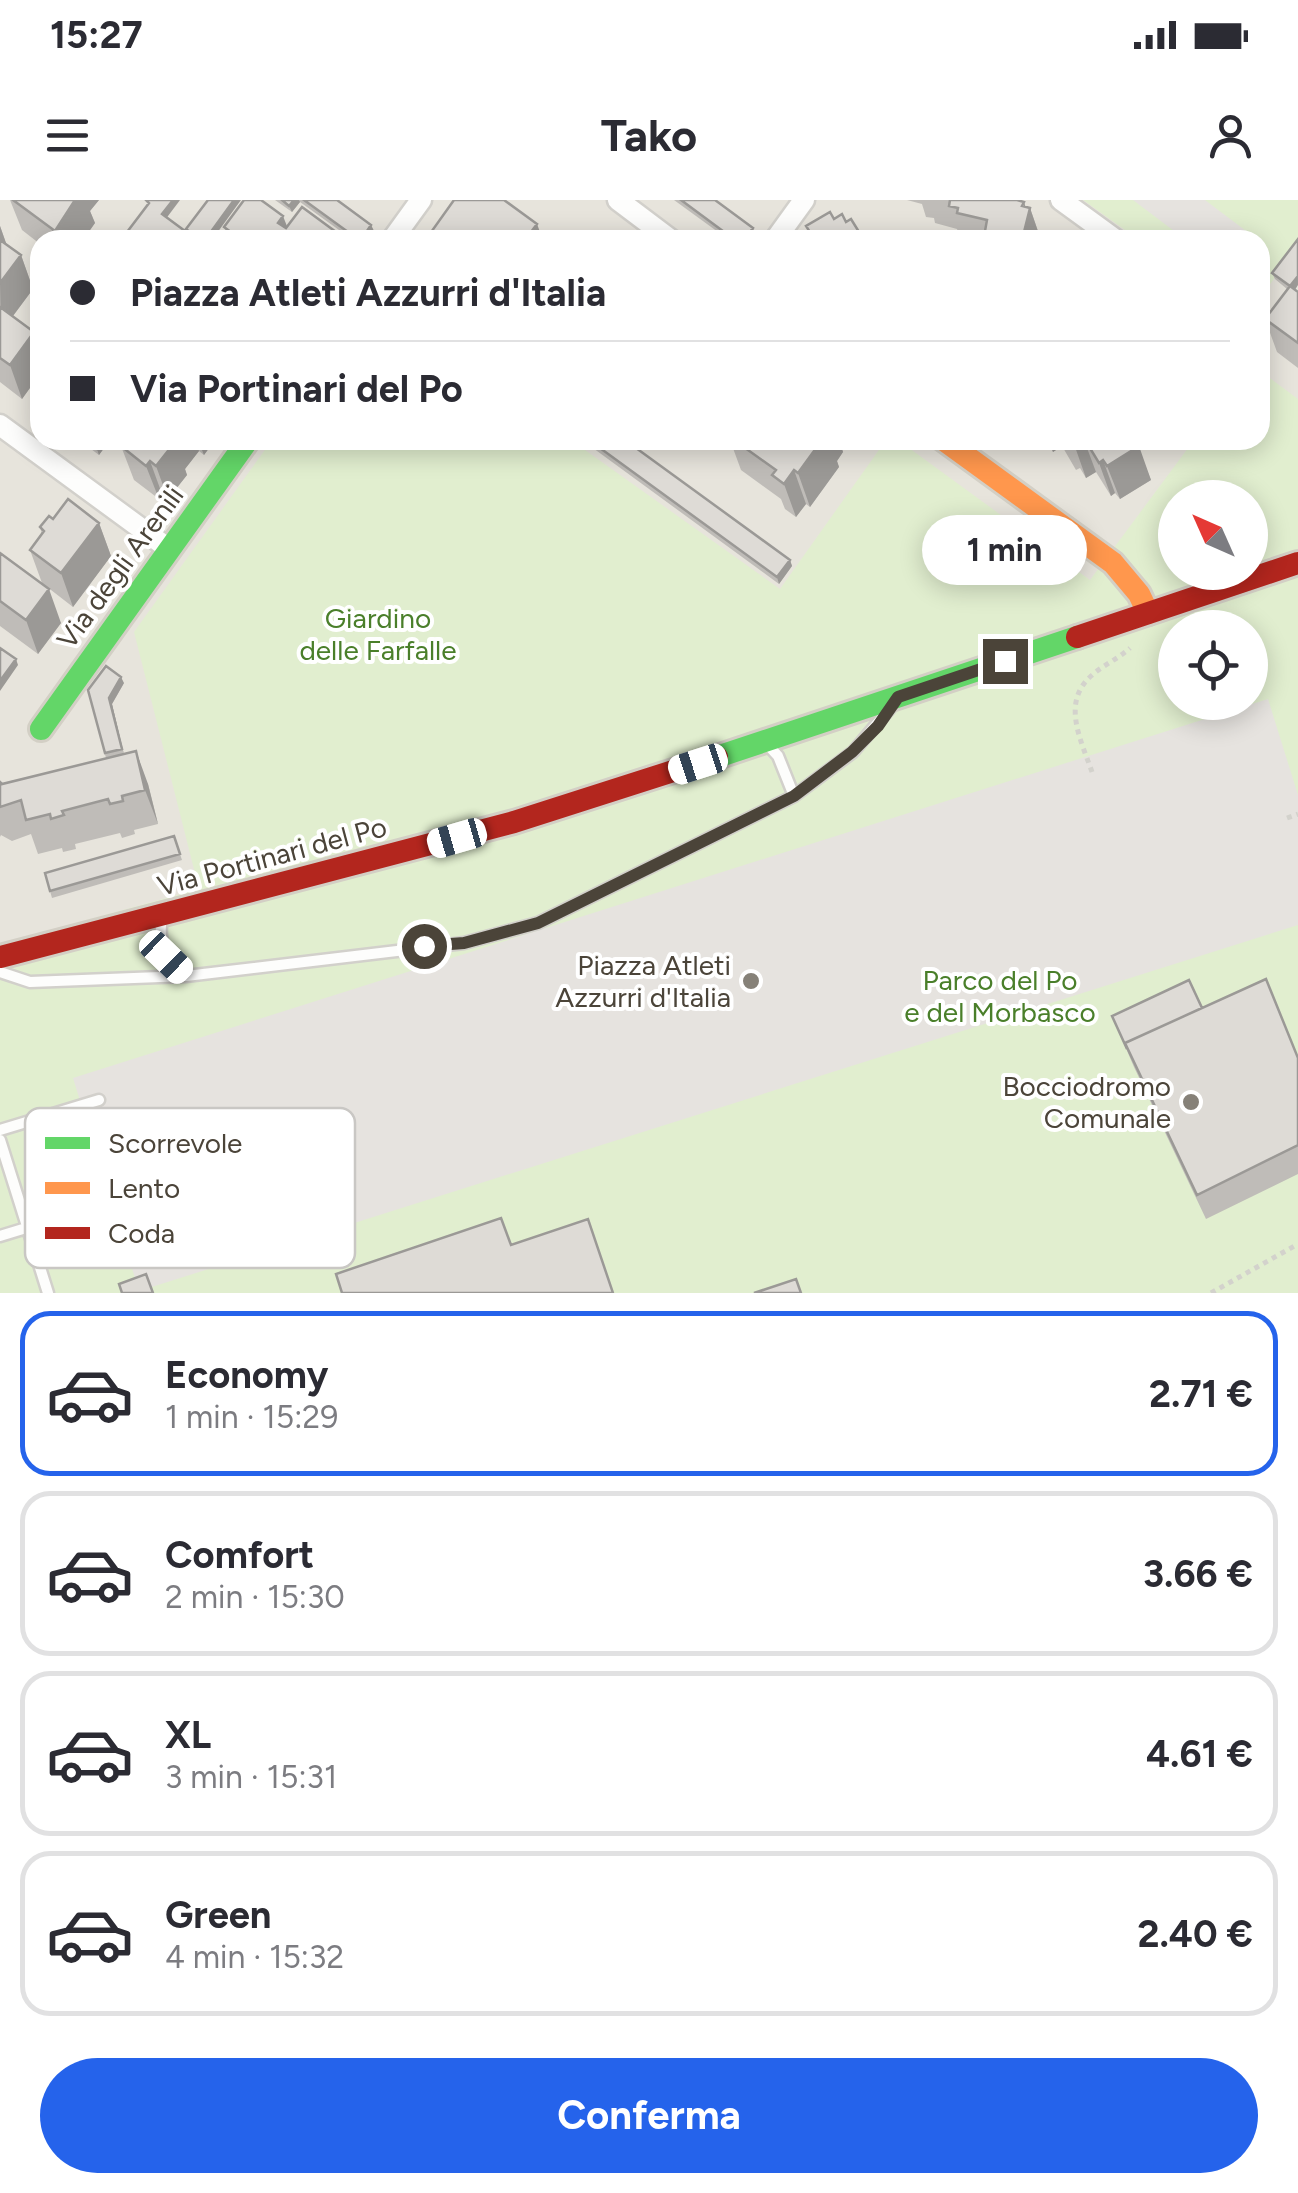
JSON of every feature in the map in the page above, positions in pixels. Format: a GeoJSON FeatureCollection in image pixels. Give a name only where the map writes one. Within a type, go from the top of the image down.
{"type":"FeatureCollection","features":[{"type":"Feature","properties":{"kind":"street"},"geometry":{"type":"LineString","coordinates":[[399,230],[421,200]]}},
{"type":"Feature","properties":{"kind":"street"},"geometry":{"type":"LineString","coordinates":[[618,200],[658,230]]}},
{"type":"Feature","properties":{"kind":"street"},"geometry":{"type":"LineString","coordinates":[[782,230],[804,200]]}},
{"type":"Feature","properties":{"kind":"street"},"geometry":{"type":"LineString","coordinates":[[1061,200],[1102,230]]}},
{"type":"Feature","properties":{"kind":"street"},"geometry":{"type":"LineString","coordinates":[[0,425],[30,447]]}},
{"type":"Feature","properties":{"kind":"street"},"geometry":{"type":"LineString","coordinates":[[35,450],[170,548]]}},
{"type":"Feature","properties":{"kind":"street","name":"Via degli Arenili"},"geometry":{"type":"LineString","coordinates":[[41,729],[241,450]]}},
{"type":"Feature","properties":{"kind":"street"},"geometry":{"type":"LineString","coordinates":[[958,450],[1114,563],[1139,594],[1148,613]]}},
{"type":"Feature","properties":{"kind":"street","name":"Via Portinari del Po"},"geometry":{"type":"LineString","coordinates":[[0,958],[496,827],[764,742],[1298,563]]}},
{"type":"Feature","properties":{"kind":"lane"},"geometry":{"type":"LineString","coordinates":[[0,972],[30,982],[186,976],[464,943],[538,923],[794,796],[852,752],[878,726],[898,697]]}},
{"type":"Feature","properties":{"kind":"lane"},"geometry":{"type":"LineString","coordinates":[[764,742],[778,756],[794,796]]}},
{"type":"Feature","properties":{"kind":"lane"},"geometry":{"type":"LineString","coordinates":[[162,916],[159,934],[166,957],[186,976]]}},
{"type":"Feature","properties":{"kind":"lane"},"geometry":{"type":"LineString","coordinates":[[73,1108],[100,1100]]}},
{"type":"Feature","properties":{"kind":"lane"},"geometry":{"type":"LineString","coordinates":[[0,1130],[25,1122]]}},
{"type":"Feature","properties":{"kind":"lane"},"geometry":{"type":"LineString","coordinates":[[0,1140],[25,1221]]}},
{"type":"Feature","properties":{"kind":"lane"},"geometry":{"type":"LineString","coordinates":[[0,1236],[25,1229]]}},
{"type":"Feature","properties":{"kind":"lane"},"geometry":{"type":"LineString","coordinates":[[40,1268],[48,1293]]}},
{"type":"Feature","properties":{"kind":"path"},"geometry":{"type":"LineString","coordinates":[[1092,772],[1074,720],[1076,698],[1090,677],[1141,638],[1148,613]]}},
{"type":"Feature","properties":{"kind":"path"},"geometry":{"type":"LineString","coordinates":[[1287,818],[1298,814]]}},
{"type":"Feature","properties":{"kind":"path"},"geometry":{"type":"LineString","coordinates":[[1212,1293],[1298,1244]]}},
{"type":"Feature","properties":{"kind":"shaded area"},"geometry":{"type":"Polygon","coordinates":[[[0,200],[1298,200],[1298,545],[1268,516],[1268,480],[1158,480],[1158,578],[433,825],[0,944],[0,200]]]}},
{"type":"Feature","properties":{"kind":"shaded area"},"geometry":{"type":"Polygon","coordinates":[[[1133,200],[1205,200],[1245,230],[1173,230],[1133,200]]]}},
{"type":"Feature","properties":{"kind":"shaded area","name":"Piazza Atleti Azzurri d'Italia"},"geometry":{"type":"Polygon","coordinates":[[[1268,699],[1298,795],[1298,925],[355,1223],[355,1108],[82,1108],[73,1078],[1202,720],[1268,720],[1268,699]]]}},
{"type":"Feature","properties":{"kind":"shaded area","name":"Piazza Atleti Azzurri d'Italia"},"geometry":{"type":"Polygon","coordinates":[[[132,1268],[212,1268],[139,1291],[132,1268]]]}},
{"type":"Feature","properties":{"kind":"green space"},"geometry":{"type":"Polygon","coordinates":[[[1083,200],[1298,200],[1298,246],[1270,284],[1270,230],[1125,230],[1083,200]]]}},
{"type":"Feature","properties":{"kind":"green space","name":"Parco del Po e del Morbasco"},"geometry":{"type":"Polygon","coordinates":[[[1270,378],[1298,399],[1298,1293],[0,1293],[0,944],[199,889],[134,632],[265,450],[585,450],[780,589],[879,450],[912,450],[1090,580],[1158,488],[1158,590],[1268,590],[1268,480],[1164,480],[1187,450],[1270,450],[1270,378]]]}},
{"type":"Feature","properties":{"kind":"building"},"geometry":{"type":"Polygon","coordinates":[[[13,200],[75,200],[54,230],[13,200]]]}},
{"type":"Feature","properties":{"kind":"building"},"geometry":{"type":"Polygon","coordinates":[[[146,200],[173,200],[162,214],[184,230],[129,230],[149,203],[146,200]]]}},
{"type":"Feature","properties":{"kind":"building"},"geometry":{"type":"Polygon","coordinates":[[[208,200],[234,200],[212,230],[186,229],[208,200]]]}},
{"type":"Feature","properties":{"kind":"building"},"geometry":{"type":"Polygon","coordinates":[[[244,200],[261,200],[283,216],[278,223],[286,228],[302,207],[333,230],[228,230],[224,227],[244,200]]]}},
{"type":"Feature","properties":{"kind":"building"},"geometry":{"type":"Polygon","coordinates":[[[304,200],[337,200],[371,225],[368,230],[345,230],[304,200]]]}},
{"type":"Feature","properties":{"kind":"building"},"geometry":{"type":"Polygon","coordinates":[[[454,200],[504,200],[537,224],[532,230],[433,230],[454,200]]]}},
{"type":"Feature","properties":{"kind":"building"},"geometry":{"type":"Polygon","coordinates":[[[681,200],[715,200],[753,228],[722,230],[681,200]]]}},
{"type":"Feature","properties":{"kind":"building"},"geometry":{"type":"Polygon","coordinates":[[[950,200],[1017,200],[1030,208],[1024,230],[985,230],[987,220],[957,213],[958,208],[949,206],[950,200]]]}},
{"type":"Feature","properties":{"kind":"building"},"geometry":{"type":"Polygon","coordinates":[[[830,212],[834,219],[842,214],[846,222],[851,219],[858,230],[809,230],[806,226],[830,212]]]}},
{"type":"Feature","properties":{"kind":"building"},"geometry":{"type":"Polygon","coordinates":[[[1298,239],[1298,276],[1290,286],[1272,273],[1298,239]]]}},
{"type":"Feature","properties":{"kind":"building"},"geometry":{"type":"Polygon","coordinates":[[[0,240],[21,255],[0,283],[0,240]]]}},
{"type":"Feature","properties":{"kind":"building"},"geometry":{"type":"Polygon","coordinates":[[[1290,286],[1298,292],[1298,343],[1270,323],[1270,312],[1290,286]]]}},
{"type":"Feature","properties":{"kind":"building"},"geometry":{"type":"Polygon","coordinates":[[[0,307],[30,329],[30,338],[10,365],[0,358],[0,307]]]}},
{"type":"Feature","properties":{"kind":"building"},"geometry":{"type":"Polygon","coordinates":[[[126,450],[169,450],[156,466],[150,461],[146,466],[126,450]]]}},
{"type":"Feature","properties":{"kind":"building"},"geometry":{"type":"Polygon","coordinates":[[[603,450],[639,450],[790,560],[777,577],[603,450]]]}},
{"type":"Feature","properties":{"kind":"building"},"geometry":{"type":"Polygon","coordinates":[[[748,450],[815,450],[798,473],[794,470],[784,484],[772,475],[776,470],[748,450]]]}},
{"type":"Feature","properties":{"kind":"building"},"geometry":{"type":"Polygon","coordinates":[[[1091,450],[1133,450],[1107,466],[1103,460],[1099,463],[1091,450]]]}},
{"type":"Feature","properties":{"kind":"building"},"geometry":{"type":"Polygon","coordinates":[[[68,499],[99,523],[61,573],[30,550],[44,531],[40,527],[49,516],[53,519],[68,499]]]}},
{"type":"Feature","properties":{"kind":"building"},"geometry":{"type":"Polygon","coordinates":[[[0,553],[49,589],[26,620],[0,601],[0,553]]]}},
{"type":"Feature","properties":{"kind":"building"},"geometry":{"type":"Polygon","coordinates":[[[0,648],[16,659],[0,681],[0,648]]]}},
{"type":"Feature","properties":{"kind":"building"},"geometry":{"type":"Polygon","coordinates":[[[106,666],[121,677],[109,698],[122,749],[105,753],[88,690],[106,666]]]}},
{"type":"Feature","properties":{"kind":"building"},"geometry":{"type":"Polygon","coordinates":[[[136,751],[145,790],[122,796],[123,801],[110,804],[108,799],[62,811],[64,815],[51,819],[50,814],[26,820],[21,800],[0,807],[0,782],[136,751]]]}},
{"type":"Feature","properties":{"kind":"building"},"geometry":{"type":"Polygon","coordinates":[[[174,836],[180,854],[50,891],[45,873],[174,836]]]}},
{"type":"Feature","properties":{"kind":"building"},"geometry":{"type":"Polygon","coordinates":[[[1266,979],[1298,1058],[1298,1145],[1197,1195],[1125,1043],[1266,979]]]}},
{"type":"Feature","properties":{"kind":"building"},"geometry":{"type":"Polygon","coordinates":[[[1189,980],[1202,1008],[1125,1043],[1127,1049],[1112,1016],[1189,980]]]}},
{"type":"Feature","properties":{"kind":"building"},"geometry":{"type":"Polygon","coordinates":[[[501,1218],[511,1245],[588,1219],[613,1293],[342,1293],[336,1274],[501,1218]]]}},
{"type":"Feature","properties":{"kind":"building"},"geometry":{"type":"Polygon","coordinates":[[[146,1274],[153,1293],[122,1293],[119,1284],[146,1274]]]}},
{"type":"Feature","properties":{"kind":"building"},"geometry":{"type":"Polygon","coordinates":[[[796,1279],[801,1293],[754,1293],[796,1279]]]}},
{"type":"Feature","properties":{"kind":"traffic: fast"},"geometry":{"type":"LineString","coordinates":[[41,729],[241,450]]}},
{"type":"Feature","properties":{"kind":"traffic: fast"},"geometry":{"type":"LineString","coordinates":[[717,757],[1077,637]]}},
{"type":"Feature","properties":{"kind":"traffic: slow"},"geometry":{"type":"LineString","coordinates":[[958,450],[1113,563],[1139,594],[1148,613]]}},
{"type":"Feature","properties":{"kind":"traffic: jam"},"geometry":{"type":"LineString","coordinates":[[1077,637],[1298,563]]}},
{"type":"Feature","properties":{"kind":"traffic: jam"},"geometry":{"type":"LineString","coordinates":[[0,957],[514,822],[717,757]]}},
{"type":"Feature","properties":{"kind":"place","name":"Piazza Atleti Azzurri d'Italia"},"geometry":{"type":"Point","coordinates":[751,981]}},
{"type":"Feature","properties":{"kind":"place","name":"Bocciodromo Comunale"},"geometry":{"type":"Point","coordinates":[1191,1102]}},
{"type":"Feature","properties":{"kind":"route"},"geometry":{"type":"LineString","coordinates":[[424,946],[464,943],[538,923],[794,796],[852,752],[878,726],[898,697],[1005,661]]}},
{"type":"Feature","properties":{"kind":"park label","name":"Giardino delle Farfalle"},"geometry":{"type":"Point","coordinates":[378,634]}}]}
